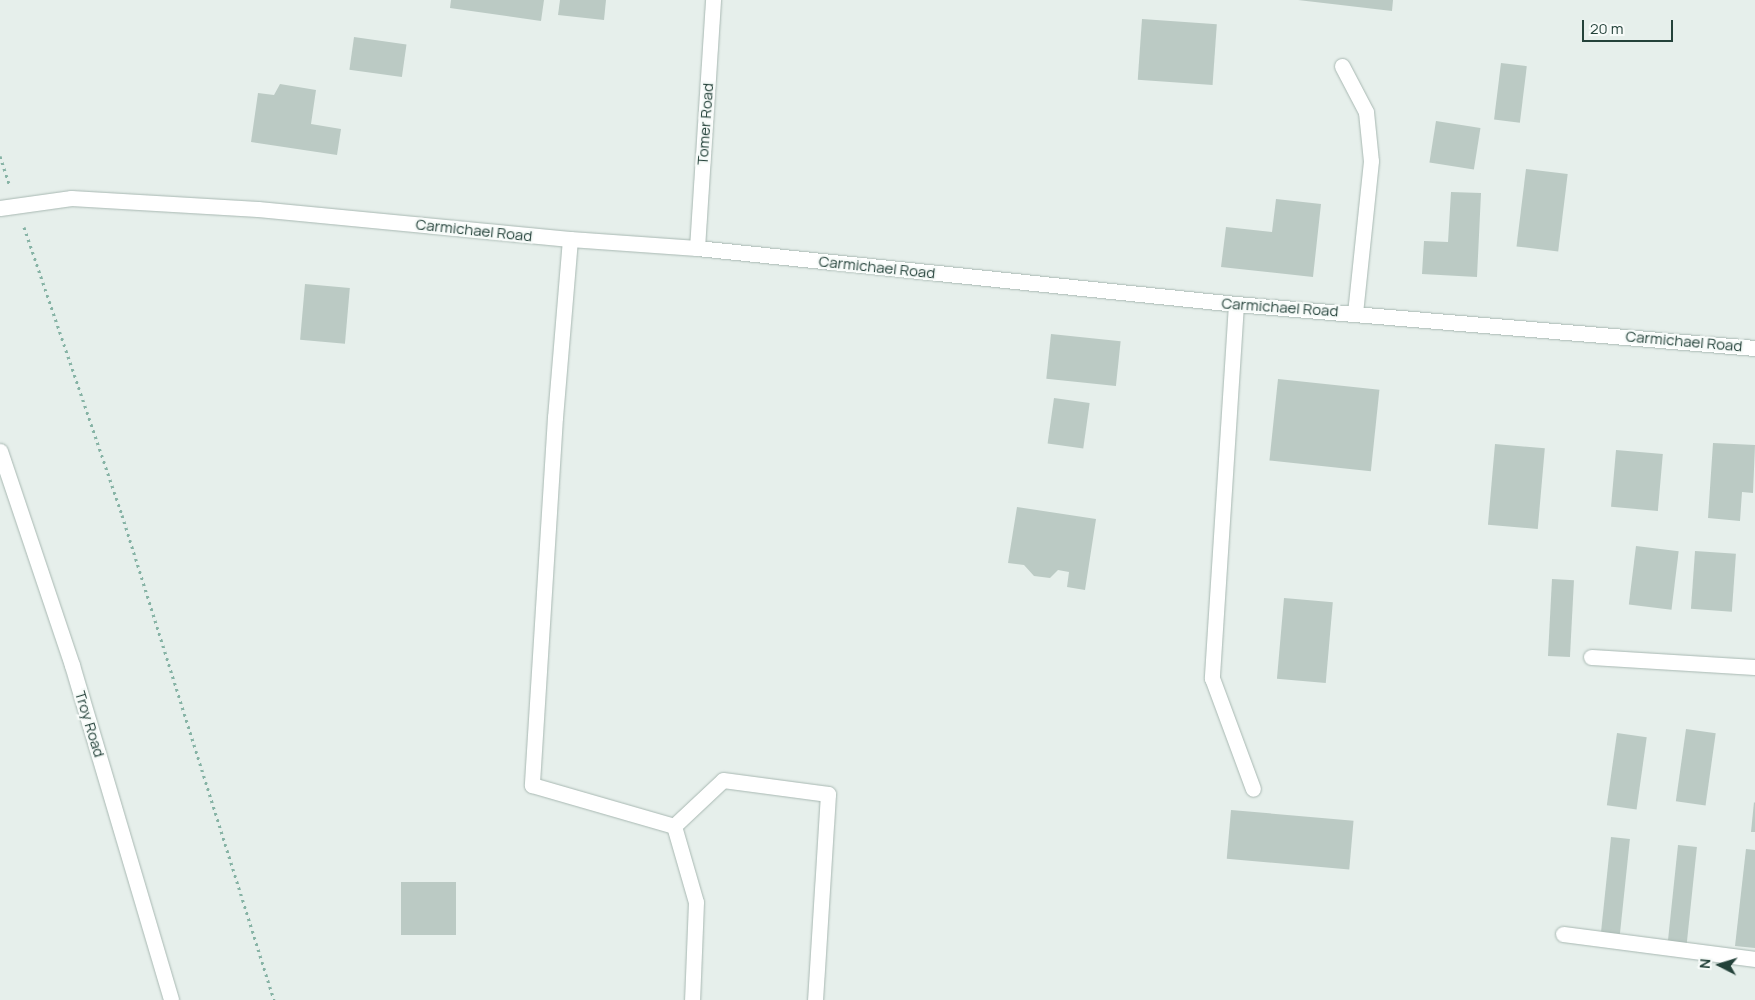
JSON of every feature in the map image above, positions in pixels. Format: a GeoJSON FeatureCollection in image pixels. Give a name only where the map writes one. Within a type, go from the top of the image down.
{"type":"FeatureCollection","features":[{"type":"Feature","properties":{"kind":"street","name":"Tomer Road"},"geometry":{"type":"LineString","coordinates":[[697,248],[713,0]]}},
{"type":"Feature","properties":{"kind":"street"},"geometry":{"type":"LineString","coordinates":[[1342,66],[1366,112],[1371,161],[1355,313]]}},
{"type":"Feature","properties":{"kind":"street","name":"Carmichael Road"},"geometry":{"type":"LineString","coordinates":[[0,208],[16,204],[72,198],[258,209],[570,240],[697,248],[1236,304],[1755,348]]}},
{"type":"Feature","properties":{"kind":"street"},"geometry":{"type":"LineString","coordinates":[[570,240],[555,417],[532,785],[674,826]]}},
{"type":"Feature","properties":{"kind":"street"},"geometry":{"type":"LineString","coordinates":[[1236,304],[1212,678],[1253,789]]}},
{"type":"Feature","properties":{"kind":"street","name":"Troy Road"},"geometry":{"type":"LineString","coordinates":[[0,451],[72,665],[172,1000]]}},
{"type":"Feature","properties":{"kind":"street"},"geometry":{"type":"LineString","coordinates":[[1591,657],[1755,667]]}},
{"type":"Feature","properties":{"kind":"street"},"geometry":{"type":"LineString","coordinates":[[674,826],[724,780],[828,794],[815,1000]]}},
{"type":"Feature","properties":{"kind":"street"},"geometry":{"type":"LineString","coordinates":[[674,826],[696,902],[692,1000]]}},
{"type":"Feature","properties":{"kind":"street"},"geometry":{"type":"LineString","coordinates":[[1563,934],[1755,959]]}},
{"type":"Feature","properties":{"kind":"path"},"geometry":{"type":"LineString","coordinates":[[0,156],[122,515],[274,1000]]}},
{"type":"Feature","properties":{"kind":"building"},"geometry":{"type":"Polygon","coordinates":[[[451,0],[544,0],[541,21],[450,8],[451,0]]]}},
{"type":"Feature","properties":{"kind":"building"},"geometry":{"type":"Polygon","coordinates":[[[560,0],[606,0],[604,20],[558,15],[560,0]]]}},
{"type":"Feature","properties":{"kind":"building"},"geometry":{"type":"Polygon","coordinates":[[[1298,0],[1393,0],[1392,11],[1298,0]]]}},
{"type":"Feature","properties":{"kind":"building"},"geometry":{"type":"Polygon","coordinates":[[[1142,19],[1217,24],[1213,85],[1138,80],[1142,19]]]}},
{"type":"Feature","properties":{"kind":"building"},"geometry":{"type":"Polygon","coordinates":[[[354,37],[406,44],[402,77],[349,70],[354,37]]]}},
{"type":"Feature","properties":{"kind":"building"},"geometry":{"type":"Polygon","coordinates":[[[1501,63],[1527,66],[1520,123],[1494,120],[1501,63]]]}},
{"type":"Feature","properties":{"kind":"building"},"geometry":{"type":"Polygon","coordinates":[[[280,84],[316,90],[311,124],[341,129],[337,155],[251,142],[258,93],[274,95],[280,84]]]}},
{"type":"Feature","properties":{"kind":"building"},"geometry":{"type":"Polygon","coordinates":[[[1436,121],[1480,128],[1474,170],[1429,162],[1436,121]]]}},
{"type":"Feature","properties":{"kind":"building"},"geometry":{"type":"Polygon","coordinates":[[[1526,169],[1568,174],[1558,252],[1516,246],[1526,169]]]}},
{"type":"Feature","properties":{"kind":"building"},"geometry":{"type":"Polygon","coordinates":[[[1451,192],[1481,193],[1477,277],[1422,274],[1424,241],[1448,242],[1451,192]]]}},
{"type":"Feature","properties":{"kind":"building"},"geometry":{"type":"Polygon","coordinates":[[[1276,199],[1321,204],[1313,277],[1221,267],[1226,227],[1272,232],[1276,199]]]}},
{"type":"Feature","properties":{"kind":"building"},"geometry":{"type":"Polygon","coordinates":[[[305,284],[350,288],[345,344],[300,340],[305,284]]]}},
{"type":"Feature","properties":{"kind":"building"},"geometry":{"type":"Polygon","coordinates":[[[1051,334],[1121,341],[1116,386],[1046,379],[1051,334]]]}},
{"type":"Feature","properties":{"kind":"building"},"geometry":{"type":"Polygon","coordinates":[[[1278,379],[1379,390],[1371,471],[1269,461],[1278,379]]]}},
{"type":"Feature","properties":{"kind":"building"},"geometry":{"type":"Polygon","coordinates":[[[1054,398],[1090,403],[1083,449],[1048,444],[1054,398]]]}},
{"type":"Feature","properties":{"kind":"building"},"geometry":{"type":"Polygon","coordinates":[[[1713,443],[1755,445],[1753,493],[1742,492],[1740,521],[1708,518],[1713,443]]]}},
{"type":"Feature","properties":{"kind":"building"},"geometry":{"type":"Polygon","coordinates":[[[1495,444],[1545,448],[1538,529],[1488,525],[1495,444]]]}},
{"type":"Feature","properties":{"kind":"building"},"geometry":{"type":"Polygon","coordinates":[[[1616,450],[1663,454],[1658,511],[1611,507],[1616,450]]]}},
{"type":"Feature","properties":{"kind":"building"},"geometry":{"type":"Polygon","coordinates":[[[1017,507],[1096,519],[1085,590],[1067,587],[1069,572],[1058,570],[1050,578],[1034,576],[1024,565],[1008,563],[1017,507]]]}},
{"type":"Feature","properties":{"kind":"building"},"geometry":{"type":"Polygon","coordinates":[[[1636,546],[1679,551],[1671,610],[1629,605],[1636,546]]]}},
{"type":"Feature","properties":{"kind":"building"},"geometry":{"type":"Polygon","coordinates":[[[1695,551],[1736,554],[1732,612],[1691,609],[1695,551]]]}},
{"type":"Feature","properties":{"kind":"building"},"geometry":{"type":"Polygon","coordinates":[[[1552,579],[1574,580],[1570,657],[1548,656],[1552,579]]]}},
{"type":"Feature","properties":{"kind":"building"},"geometry":{"type":"Polygon","coordinates":[[[1284,598],[1333,602],[1326,683],[1277,679],[1284,598]]]}},
{"type":"Feature","properties":{"kind":"building"},"geometry":{"type":"Polygon","coordinates":[[[1686,729],[1716,733],[1706,805],[1676,801],[1686,729]]]}},
{"type":"Feature","properties":{"kind":"building"},"geometry":{"type":"Polygon","coordinates":[[[1617,733],[1647,737],[1637,809],[1607,805],[1617,733]]]}},
{"type":"Feature","properties":{"kind":"building"},"geometry":{"type":"Polygon","coordinates":[[[1754,802],[1755,832],[1751,832],[1754,802]]]}},
{"type":"Feature","properties":{"kind":"building"},"geometry":{"type":"Polygon","coordinates":[[[1231,810],[1354,821],[1349,870],[1227,859],[1231,810]]]}},
{"type":"Feature","properties":{"kind":"building"},"geometry":{"type":"Polygon","coordinates":[[[1611,837],[1630,839],[1620,936],[1601,934],[1611,837]]]}},
{"type":"Feature","properties":{"kind":"building"},"geometry":{"type":"Polygon","coordinates":[[[1678,845],[1697,847],[1687,944],[1668,942],[1678,845]]]}},
{"type":"Feature","properties":{"kind":"building"},"geometry":{"type":"Polygon","coordinates":[[[1746,849],[1755,850],[1755,948],[1735,946],[1746,849]]]}},
{"type":"Feature","properties":{"kind":"building"},"geometry":{"type":"Polygon","coordinates":[[[401,882],[456,882],[456,935],[401,935],[401,882]]]}}]}
